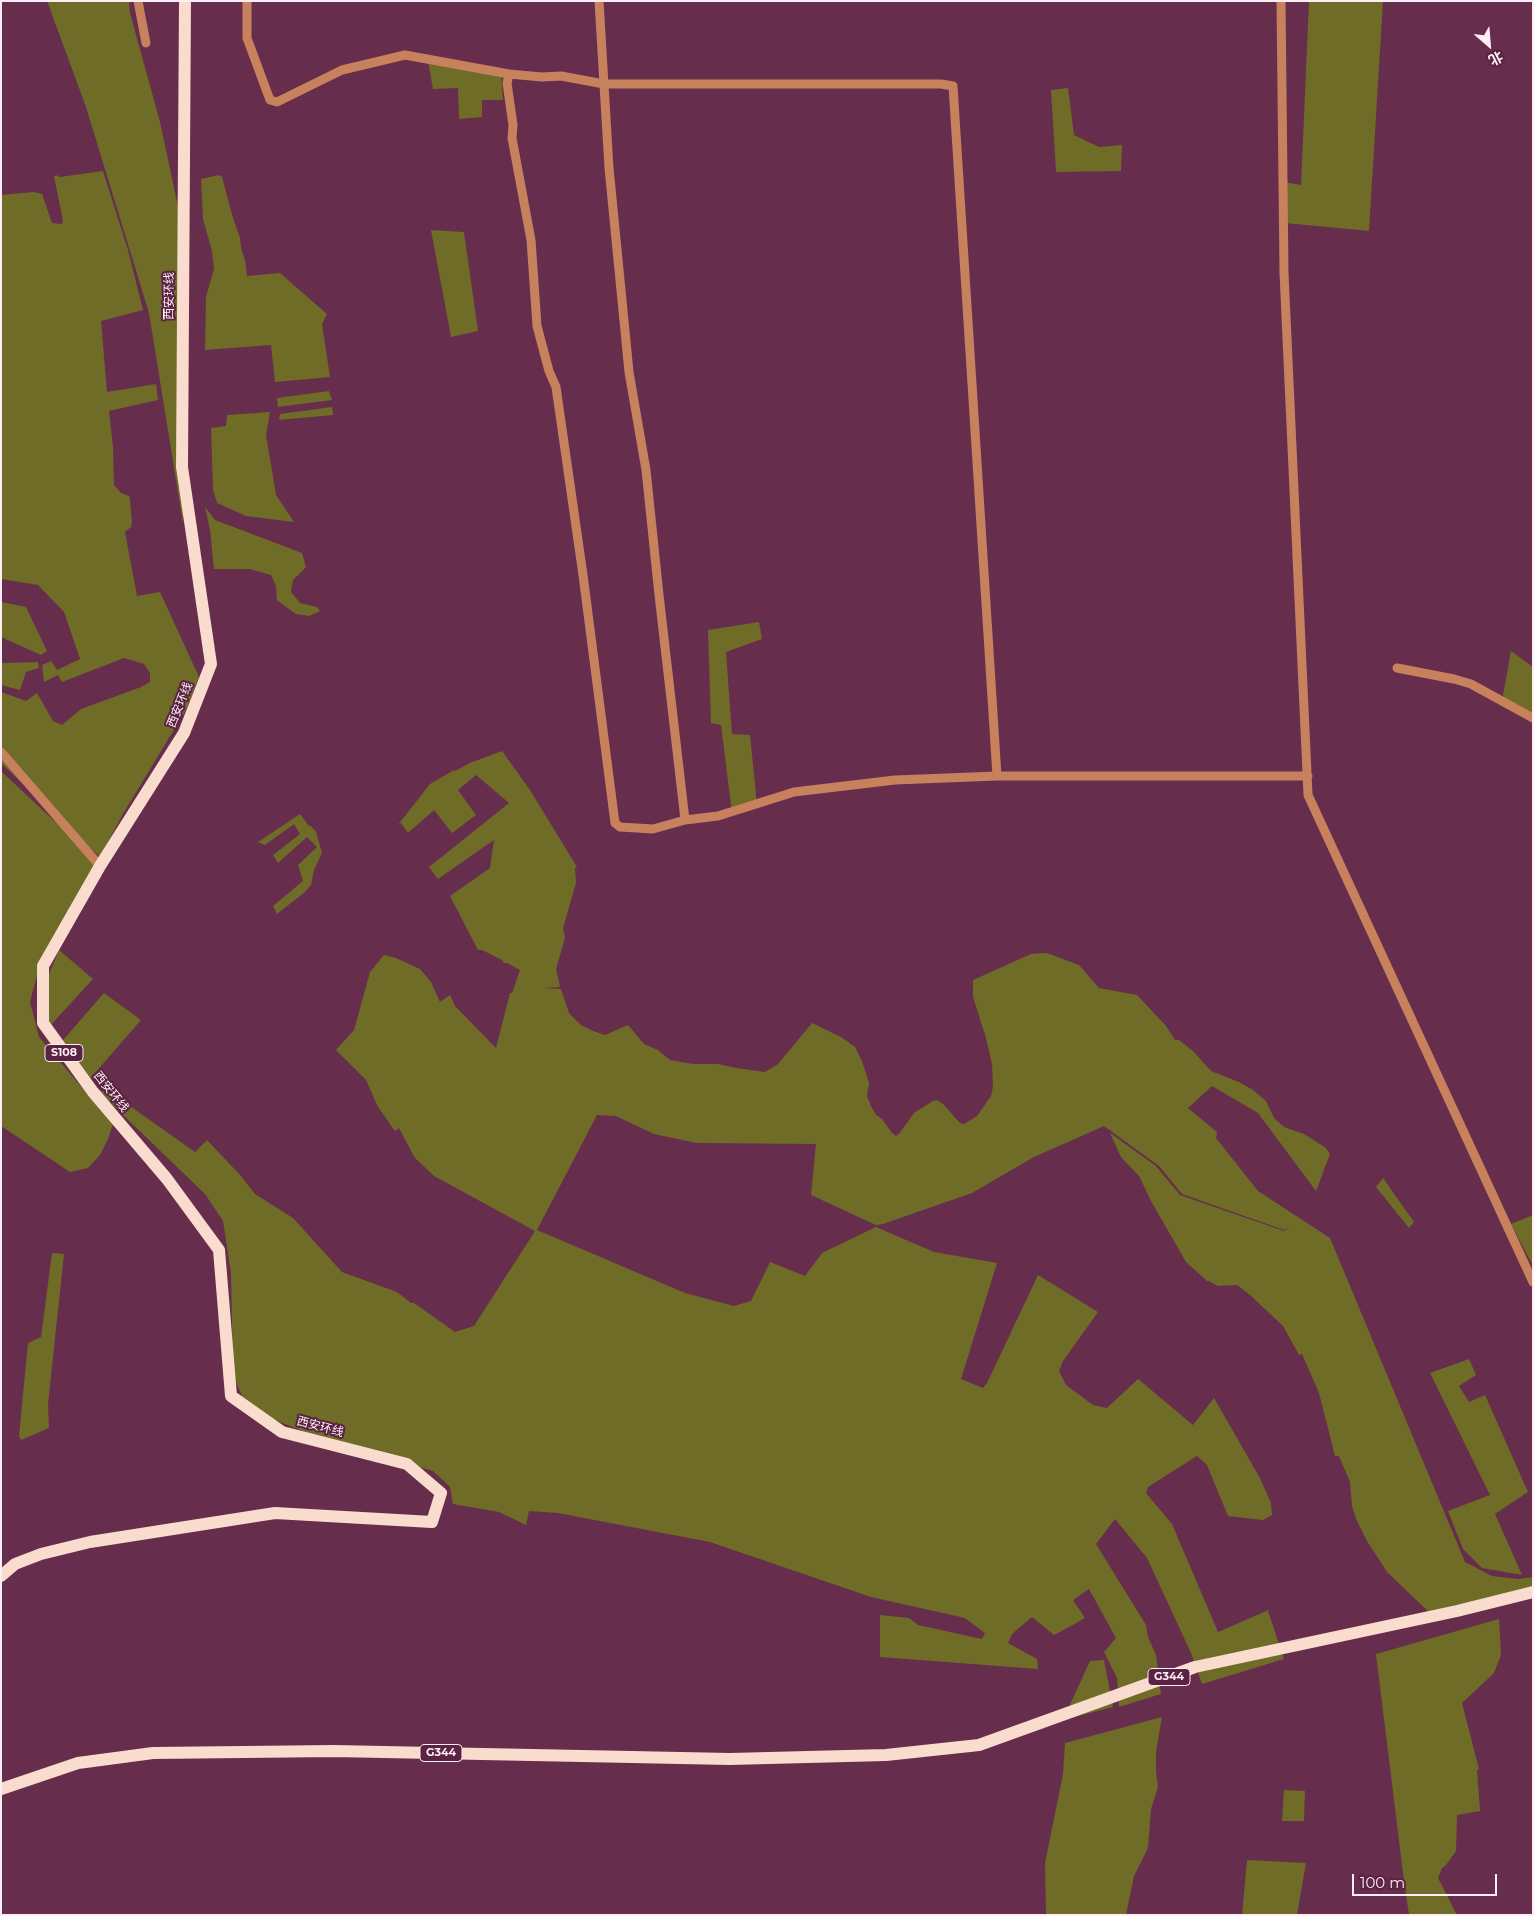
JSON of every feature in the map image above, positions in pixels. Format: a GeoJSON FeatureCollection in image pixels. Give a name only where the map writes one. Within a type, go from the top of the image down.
{"type":"FeatureCollection","features":[{"type":"Feature","properties":{"kind":"main road","name":"西安环线"},"geometry":{"type":"LineString","coordinates":[[1,1576],[16,1564],[49,1552],[90,1542],[275,1513],[432,1522],[441,1493],[407,1464],[282,1432],[231,1396],[219,1250],[167,1178],[92,1092],[43,1023],[43,966],[100,866],[184,733],[211,664],[182,466],[185,1]]}},
{"type":"Feature","properties":{"kind":"main road","name":"G344"},"geometry":{"type":"LineString","coordinates":[[1,1789],[78,1763],[153,1753],[334,1751],[730,1760],[886,1755],[979,1745],[1195,1667],[1457,1611],[1533,1592]]}},
{"type":"Feature","properties":{"kind":"street"},"geometry":{"type":"LineString","coordinates":[[138,1],[146,43]]}},
{"type":"Feature","properties":{"kind":"street"},"geometry":{"type":"LineString","coordinates":[[247,1],[247,38],[270,100],[277,102],[342,70],[405,55],[509,74],[542,77],[561,76],[604,84],[941,84],[953,86],[997,776]]}},
{"type":"Feature","properties":{"kind":"street"},"geometry":{"type":"LineString","coordinates":[[599,1],[608,168],[629,372],[646,470],[685,820]]}},
{"type":"Feature","properties":{"kind":"street"},"geometry":{"type":"LineString","coordinates":[[1281,1],[1284,273],[1308,795],[1533,1282]]}},
{"type":"Feature","properties":{"kind":"street"},"geometry":{"type":"LineString","coordinates":[[509,74],[508,82],[513,124],[512,138],[531,240],[537,326],[549,372],[556,387],[615,822],[620,827],[653,829],[685,820],[718,816],[794,792],[895,780],[997,776],[1308,776]]}},
{"type":"Feature","properties":{"kind":"street"},"geometry":{"type":"LineString","coordinates":[[1397,668],[1471,684],[1533,718]]}},
{"type":"Feature","properties":{"kind":"street"},"geometry":{"type":"LineString","coordinates":[[1,752],[100,866]]}},
{"type":"Feature","properties":{"kind":"shaded area"},"geometry":{"type":"Polygon","coordinates":[[[47,1],[129,1],[130,13],[160,122],[179,211],[182,258],[183,523],[149,313],[86,107],[47,1]]]}},
{"type":"Feature","properties":{"kind":"shaded area"},"geometry":{"type":"Polygon","coordinates":[[[1309,1],[1383,1],[1369,231],[1285,223],[1284,182],[1301,185],[1309,1]]]}},
{"type":"Feature","properties":{"kind":"shaded area"},"geometry":{"type":"Polygon","coordinates":[[[428,61],[501,73],[503,100],[482,100],[482,117],[459,119],[458,88],[433,89],[428,61]]]}},
{"type":"Feature","properties":{"kind":"shaded area"},"geometry":{"type":"Polygon","coordinates":[[[1068,88],[1074,135],[1099,147],[1122,145],[1121,171],[1056,172],[1051,90],[1068,88]]]}},
{"type":"Feature","properties":{"kind":"shaded area"},"geometry":{"type":"Polygon","coordinates":[[[103,171],[128,250],[143,310],[101,321],[107,392],[156,384],[158,400],[109,411],[113,447],[114,485],[121,493],[129,496],[130,499],[132,522],[131,527],[125,532],[137,596],[160,592],[199,677],[187,708],[123,814],[100,857],[1,763],[1,692],[26,701],[37,693],[53,721],[62,725],[81,709],[150,682],[150,673],[144,664],[124,658],[62,682],[58,675],[44,682],[42,665],[51,661],[57,670],[80,659],[64,612],[38,585],[1,579],[1,195],[34,192],[42,194],[52,223],[62,224],[54,176],[59,175],[57,176],[60,177],[103,171]]]}},
{"type":"Feature","properties":{"kind":"shaded area"},"geometry":{"type":"Polygon","coordinates":[[[219,175],[222,177],[240,238],[247,276],[280,273],[327,314],[322,324],[330,377],[275,382],[271,345],[205,350],[206,297],[214,269],[212,251],[203,219],[201,179],[219,175]]]}},
{"type":"Feature","properties":{"kind":"shaded area"},"geometry":{"type":"Polygon","coordinates":[[[431,230],[464,232],[478,331],[451,337],[431,230]]]}},
{"type":"Feature","properties":{"kind":"shaded area"},"geometry":{"type":"Polygon","coordinates":[[[329,391],[332,400],[278,407],[277,398],[329,391]]]}},
{"type":"Feature","properties":{"kind":"shaded area"},"geometry":{"type":"Polygon","coordinates":[[[332,407],[333,415],[279,420],[280,414],[332,407]]]}},
{"type":"Feature","properties":{"kind":"shaded area"},"geometry":{"type":"Polygon","coordinates":[[[270,412],[266,435],[276,495],[294,522],[246,516],[217,503],[213,490],[211,428],[226,426],[227,415],[270,412]]]}},
{"type":"Feature","properties":{"kind":"shaded area"},"geometry":{"type":"Polygon","coordinates":[[[205,507],[215,520],[302,553],[306,567],[293,580],[291,592],[300,603],[317,607],[320,611],[309,616],[296,614],[277,600],[276,586],[271,575],[250,569],[214,569],[210,530],[205,507]]]}},
{"type":"Feature","properties":{"kind":"shaded area"},"geometry":{"type":"Polygon","coordinates":[[[1,602],[26,607],[47,651],[41,655],[1,637],[1,602]]]}},
{"type":"Feature","properties":{"kind":"shaded area"},"geometry":{"type":"Polygon","coordinates":[[[759,622],[762,639],[726,652],[732,734],[750,735],[757,804],[732,813],[721,725],[711,723],[708,630],[759,622]]]}},
{"type":"Feature","properties":{"kind":"shaded area"},"geometry":{"type":"Polygon","coordinates":[[[1511,651],[1533,667],[1533,721],[1502,701],[1511,651]]]}},
{"type":"Feature","properties":{"kind":"shaded area"},"geometry":{"type":"Polygon","coordinates":[[[38,662],[39,668],[26,672],[20,690],[1,685],[1,663],[38,662]]]}},
{"type":"Feature","properties":{"kind":"shaded area"},"geometry":{"type":"Polygon","coordinates":[[[502,751],[530,790],[577,867],[575,868],[576,883],[563,928],[565,938],[556,969],[560,987],[543,988],[561,989],[569,1013],[581,1025],[593,1031],[605,1035],[628,1025],[644,1044],[658,1050],[670,1060],[693,1064],[718,1064],[765,1072],[778,1064],[812,1023],[841,1037],[855,1047],[869,1083],[867,1096],[871,1106],[876,1115],[882,1119],[896,1136],[914,1113],[937,1100],[960,1123],[964,1124],[977,1116],[991,1096],[993,1087],[992,1064],[973,997],[973,980],[1031,954],[1047,953],[1079,965],[1099,988],[1137,995],[1166,1026],[1175,1040],[1179,1040],[1193,1051],[1211,1071],[1239,1082],[1253,1090],[1266,1101],[1274,1118],[1284,1127],[1304,1134],[1326,1148],[1330,1154],[1316,1191],[1258,1113],[1212,1086],[1188,1108],[1217,1132],[1216,1138],[1258,1191],[1330,1238],[1465,1562],[1492,1576],[1518,1579],[1533,1577],[1533,1587],[1432,1615],[1387,1572],[1367,1541],[1357,1521],[1352,1506],[1350,1482],[1339,1456],[1335,1456],[1319,1393],[1302,1354],[1299,1355],[1283,1326],[1250,1295],[1237,1285],[1218,1286],[1207,1281],[1186,1262],[1139,1176],[1121,1157],[1110,1133],[1156,1166],[1180,1195],[1284,1231],[1291,1227],[1284,1230],[1182,1194],[1159,1166],[1104,1126],[1034,1157],[972,1193],[876,1225],[811,1195],[816,1144],[697,1143],[654,1134],[616,1116],[597,1115],[537,1230],[685,1293],[734,1306],[751,1301],[770,1262],[805,1276],[822,1253],[876,1227],[934,1252],[997,1263],[961,1379],[983,1388],[1038,1275],[1098,1312],[1063,1361],[1059,1371],[1066,1385],[1093,1405],[1107,1408],[1138,1379],[1193,1425],[1214,1398],[1260,1478],[1271,1503],[1272,1515],[1263,1520],[1228,1516],[1207,1465],[1197,1456],[1148,1487],[1146,1493],[1172,1524],[1218,1632],[1271,1609],[1268,1611],[1284,1659],[1202,1684],[1191,1653],[1147,1558],[1115,1519],[1096,1544],[1146,1625],[1148,1637],[1156,1655],[1161,1694],[1119,1707],[1117,1678],[1104,1652],[1116,1638],[1089,1589],[1073,1600],[1085,1618],[1054,1635],[1032,1617],[1012,1634],[1008,1643],[1037,1659],[1038,1669],[880,1657],[880,1615],[909,1618],[918,1625],[982,1639],[985,1633],[965,1618],[871,1597],[710,1542],[558,1513],[529,1511],[526,1525],[499,1512],[453,1504],[450,1487],[433,1471],[335,1444],[260,1414],[243,1398],[233,1375],[231,1273],[223,1221],[205,1194],[94,1087],[130,1106],[195,1152],[207,1140],[255,1194],[293,1218],[342,1272],[397,1292],[455,1332],[474,1326],[535,1231],[434,1176],[415,1158],[399,1128],[395,1131],[378,1107],[366,1080],[336,1050],[354,1030],[370,972],[384,955],[396,958],[420,969],[431,982],[440,1002],[450,995],[455,1006],[496,1048],[510,993],[512,993],[520,970],[482,950],[478,950],[450,896],[490,868],[494,840],[438,879],[429,867],[509,803],[476,775],[458,790],[476,815],[452,833],[434,810],[408,833],[401,823],[398,825],[430,784],[454,770],[502,751]]]}},
{"type":"Feature","properties":{"kind":"shaded area"},"geometry":{"type":"Polygon","coordinates":[[[1,771],[97,861],[42,956],[30,1002],[39,1037],[113,1124],[100,1155],[88,1168],[70,1172],[1,1126],[1,771]]]}},
{"type":"Feature","properties":{"kind":"shaded area"},"geometry":{"type":"Polygon","coordinates":[[[300,814],[316,832],[322,853],[314,870],[311,885],[277,914],[273,906],[303,881],[298,865],[317,847],[307,837],[278,863],[273,855],[300,834],[294,824],[265,845],[258,842],[300,814]]]}},
{"type":"Feature","properties":{"kind":"shaded area"},"geometry":{"type":"Polygon","coordinates":[[[59,950],[93,979],[48,1028],[45,984],[59,950]]]}},
{"type":"Feature","properties":{"kind":"shaded area"},"geometry":{"type":"Polygon","coordinates":[[[104,993],[141,1020],[88,1081],[57,1047],[104,993]]]}},
{"type":"Feature","properties":{"kind":"shaded area"},"geometry":{"type":"Polygon","coordinates":[[[1383,1178],[1414,1222],[1409,1228],[1376,1187],[1383,1178]]]}},
{"type":"Feature","properties":{"kind":"shaded area"},"geometry":{"type":"Polygon","coordinates":[[[1533,1215],[1533,1266],[1511,1224],[1533,1215]]]}},
{"type":"Feature","properties":{"kind":"shaded area"},"geometry":{"type":"Polygon","coordinates":[[[52,1253],[64,1254],[48,1404],[49,1428],[21,1440],[19,1436],[28,1343],[41,1337],[52,1253]]]}},
{"type":"Feature","properties":{"kind":"shaded area"},"geometry":{"type":"Polygon","coordinates":[[[1469,1359],[1476,1375],[1459,1386],[1469,1402],[1485,1395],[1528,1492],[1495,1514],[1522,1575],[1482,1568],[1463,1549],[1448,1511],[1490,1495],[1430,1373],[1469,1359]]]}},
{"type":"Feature","properties":{"kind":"shaded area"},"geometry":{"type":"Polygon","coordinates":[[[1499,1619],[1501,1655],[1494,1673],[1462,1703],[1479,1769],[1477,1770],[1480,1811],[1457,1815],[1456,1851],[1442,1868],[1438,1878],[1457,1915],[1409,1915],[1376,1654],[1499,1619]]]}},
{"type":"Feature","properties":{"kind":"shaded area"},"geometry":{"type":"Polygon","coordinates":[[[1104,1660],[1113,1707],[1063,1720],[1090,1661],[1104,1660]]]}},
{"type":"Feature","properties":{"kind":"shaded area"},"geometry":{"type":"Polygon","coordinates":[[[1162,1717],[1156,1752],[1158,1787],[1151,1809],[1148,1848],[1134,1876],[1126,1915],[1046,1915],[1045,1863],[1063,1774],[1065,1743],[1162,1717]]]}},
{"type":"Feature","properties":{"kind":"shaded area"},"geometry":{"type":"Polygon","coordinates":[[[1284,1790],[1305,1791],[1304,1821],[1282,1821],[1284,1790]]]}},
{"type":"Feature","properties":{"kind":"shaded area"},"geometry":{"type":"Polygon","coordinates":[[[1247,1860],[1306,1863],[1297,1915],[1242,1915],[1247,1860]]]}}]}
